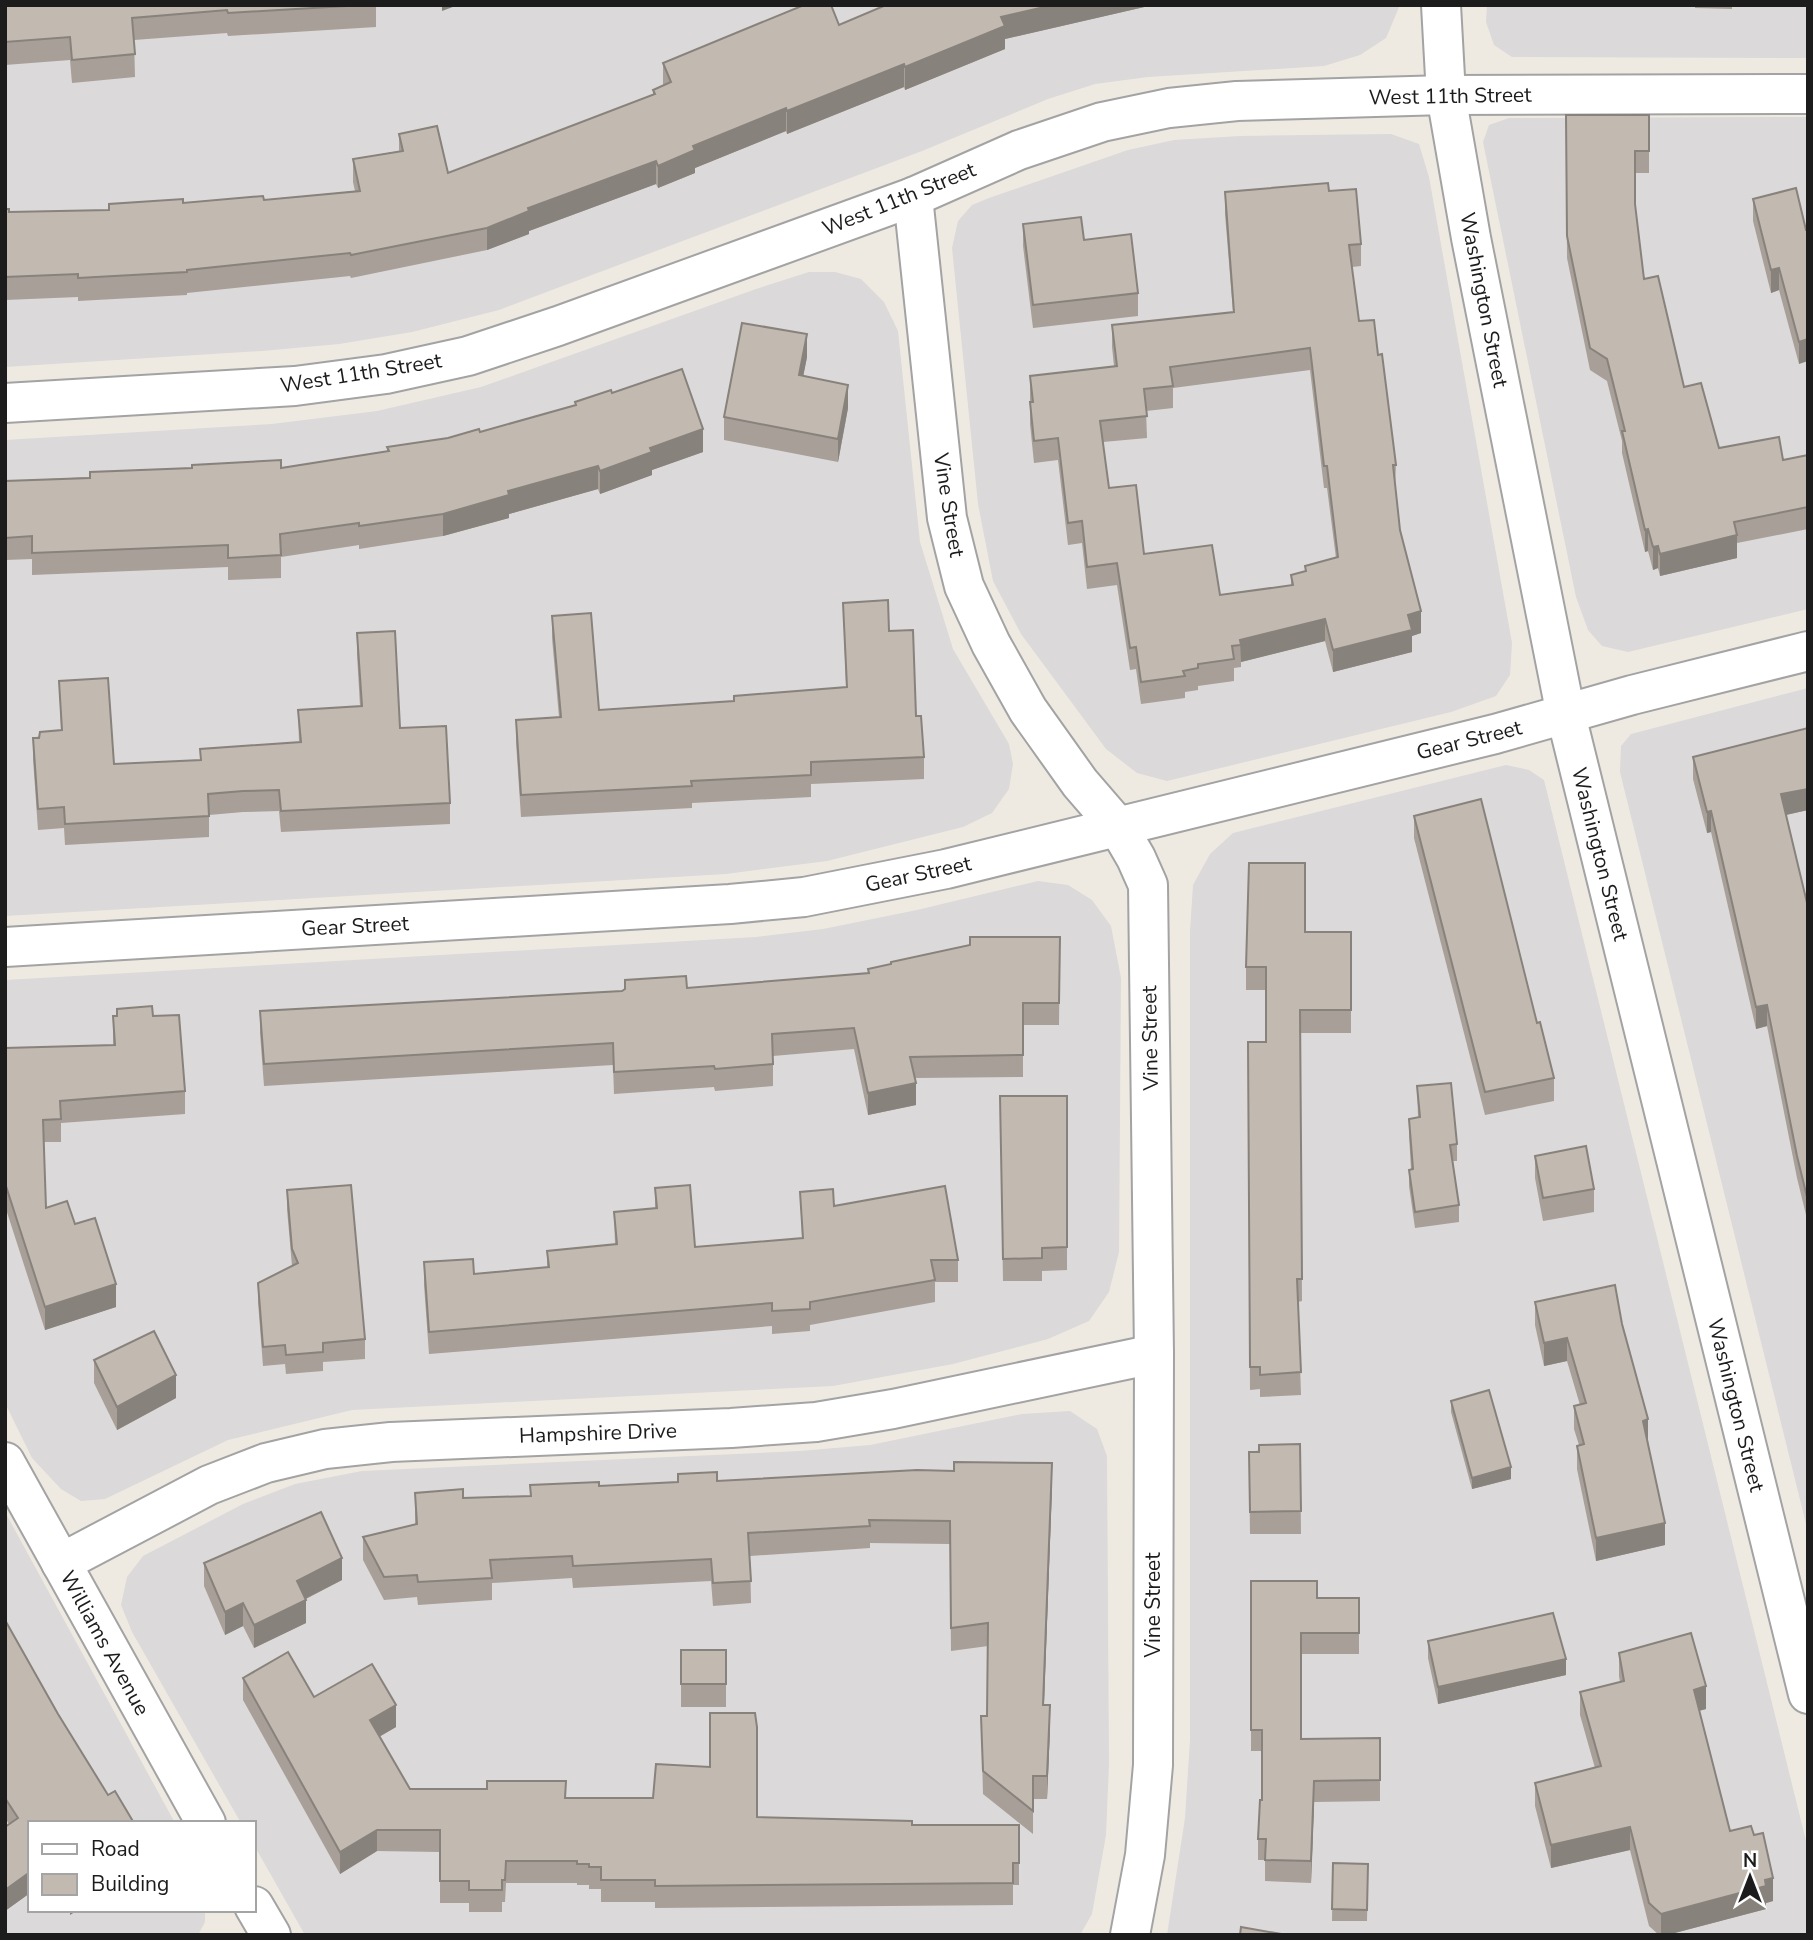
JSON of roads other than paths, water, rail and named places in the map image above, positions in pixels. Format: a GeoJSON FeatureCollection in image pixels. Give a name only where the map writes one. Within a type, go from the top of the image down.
{"type":"FeatureCollection","features":[{"type":"Feature","properties":{"kind":"street","name":"Washington Street"},"geometry":{"type":"LineString","coordinates":[[1441,5],[1446,95],[1471,238],[1566,715],[1802,1649],[1808,1694]]}},
{"type":"Feature","properties":{"kind":"street","name":"West 11th Street"},"geometry":{"type":"LineString","coordinates":[[5,403],[295,386],[386,374],[468,356],[913,197],[1020,150],[1090,126],[1169,108],[1237,101],[1446,95],[1807,97]]}},
{"type":"Feature","properties":{"kind":"street","name":"Vine Street"},"geometry":{"type":"LineString","coordinates":[[913,197],[947,518],[964,586],[990,644],[1028,710],[1080,783],[1118,827],[1148,885],[1154,1353],[1153,1765],[1145,1855],[1130,1935]]}},
{"type":"Feature","properties":{"kind":"street","name":"Gear Street"},"geometry":{"type":"LineString","coordinates":[[5,947],[730,904],[804,897],[946,869],[1118,827],[1496,734],[1632,695],[1808,651]]}},
{"type":"Feature","properties":{"kind":"street","name":"Hampshire Drive"},"geometry":{"type":"LineString","coordinates":[[61,1563],[209,1485],[266,1463],[325,1449],[391,1442],[816,1422],[893,1409],[1154,1353]]}},
{"type":"Feature","properties":{"kind":"street","name":"Williams Avenue"},"geometry":{"type":"LineString","coordinates":[[5,1462],[205,1821]]}},
{"type":"Feature","properties":{"kind":"street"},"geometry":{"type":"LineString","coordinates":[[256,1909],[271,1935]]}}]}
